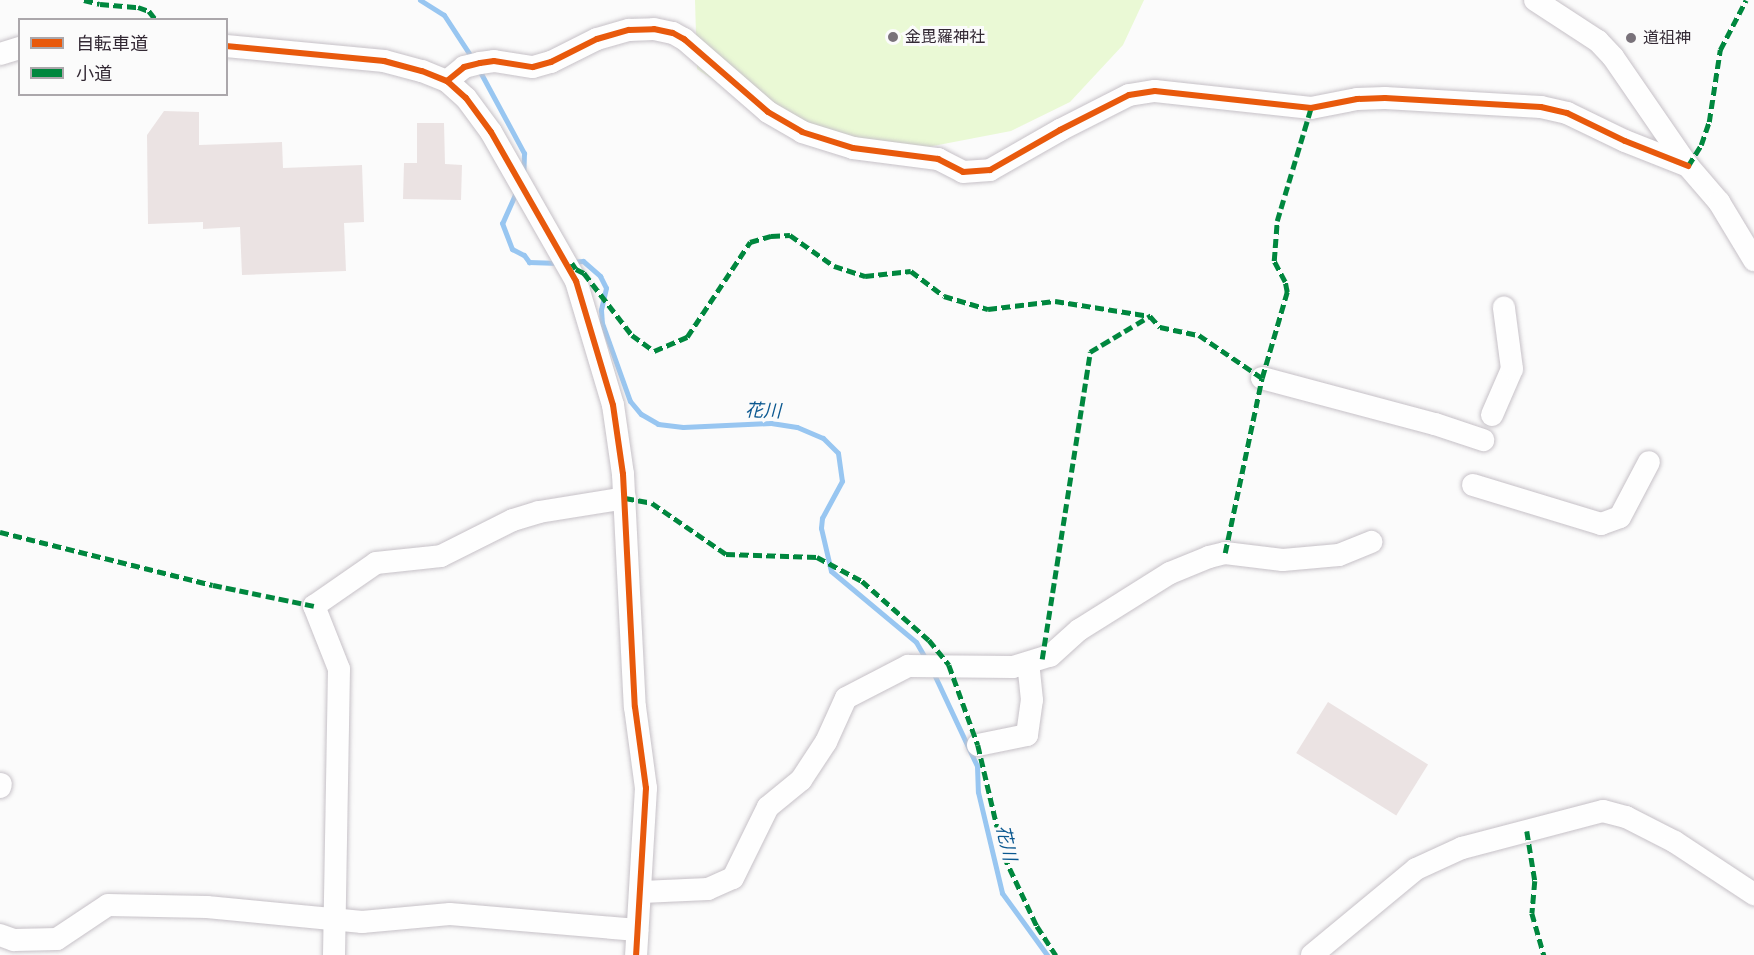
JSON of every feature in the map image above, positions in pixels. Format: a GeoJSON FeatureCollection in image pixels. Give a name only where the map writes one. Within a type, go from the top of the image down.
{"type":"FeatureCollection","features":[{"type":"Feature","properties":{"kind":"street"},"geometry":{"type":"LineString","coordinates":[[1534,0],[1598,41],[1613,57],[1688,166],[1719,201],[1754,260]]}},
{"type":"Feature","properties":{"kind":"street"},"geometry":{"type":"LineString","coordinates":[[447,81],[464,67],[494,61],[533,67],[551,62],[597,39],[629,30],[654,29],[673,33],[684,39],[768,112],[802,132],[853,148],[938,159],[963,172],[990,170],[1060,130],[1129,95],[1155,90],[1311,108],[1357,99],[1385,98],[1541,106],[1567,113],[1625,141],[1688,166]]}},
{"type":"Feature","properties":{"kind":"street"},"geometry":{"type":"LineString","coordinates":[[228,46],[384,62],[422,70],[447,81],[466,98],[490,132],[576,282],[613,405],[625,498],[635,707],[646,788],[642,892],[636,955]]}},
{"type":"Feature","properties":{"kind":"street"},"geometry":{"type":"LineString","coordinates":[[0,54],[18,49]]}},
{"type":"Feature","properties":{"kind":"street"},"geometry":{"type":"LineString","coordinates":[[1492,415],[1512,369],[1504,308]]}},
{"type":"Feature","properties":{"kind":"street"},"geometry":{"type":"LineString","coordinates":[[1262,378],[1435,424],[1483,440]]}},
{"type":"Feature","properties":{"kind":"street"},"geometry":{"type":"LineString","coordinates":[[1473,485],[1601,524],[1620,517],[1649,462]]}},
{"type":"Feature","properties":{"kind":"street"},"geometry":{"type":"LineString","coordinates":[[334,955],[339,669],[314,606],[376,563],[441,556],[513,520],[539,512],[625,498]]}},
{"type":"Feature","properties":{"kind":"street"},"geometry":{"type":"LineString","coordinates":[[642,892],[708,890],[733,878],[768,807],[801,780],[826,742],[846,698],[908,666],[1013,667],[1028,663],[1050,656],[1079,630],[1170,573],[1209,557],[1224,554],[1284,560],[1339,555],[1371,542]]}},
{"type":"Feature","properties":{"kind":"street"},"geometry":{"type":"LineString","coordinates":[[978,745],[1027,735],[1032,700],[1028,663]]}},
{"type":"Feature","properties":{"kind":"street"},"geometry":{"type":"LineString","coordinates":[[1312,955],[1416,869],[1462,848],[1603,811],[1626,817],[1675,842],[1754,894]]}},
{"type":"Feature","properties":{"kind":"street"},"geometry":{"type":"LineString","coordinates":[[0,935],[14,940],[57,939],[108,905],[207,907],[362,922],[450,914],[637,930]]}},
{"type":"Feature","properties":{"kind":"green space"},"geometry":{"type":"Polygon","coordinates":[[[695,0],[1144,0],[1123,45],[1070,102],[1011,131],[907,151],[807,142],[697,69],[695,0]]]}},
{"type":"Feature","properties":{"kind":"building"},"geometry":{"type":"Polygon","coordinates":[[[164,111],[199,112],[199,145],[282,142],[283,168],[362,165],[364,222],[344,223],[346,271],[242,275],[240,227],[203,229],[203,222],[148,224],[147,135],[164,111]]]}},
{"type":"Feature","properties":{"kind":"building"},"geometry":{"type":"Polygon","coordinates":[[[417,123],[444,123],[445,164],[462,165],[461,200],[403,199],[404,163],[417,163],[417,123]]]}},
{"type":"Feature","properties":{"kind":"building"},"geometry":{"type":"Polygon","coordinates":[[[1328,702],[1428,765],[1396,815],[1296,753],[1328,702]]]}},
{"type":"Feature","properties":{"kind":"waterway","name":"花川"},"geometry":{"type":"LineString","coordinates":[[420,0],[444,15],[472,58]]}},
{"type":"Feature","properties":{"kind":"waterway","name":"花川"},"geometry":{"type":"LineString","coordinates":[[478,68],[524,153],[523,176]]}},
{"type":"Feature","properties":{"kind":"waterway","name":"花川"},"geometry":{"type":"LineString","coordinates":[[517,190],[502,223],[512,249],[524,255],[529,262],[559,263]]}},
{"type":"Feature","properties":{"kind":"waterway","name":"花川"},"geometry":{"type":"LineString","coordinates":[[571,262],[583,261],[600,276],[606,288],[601,310],[602,323],[630,401],[641,414],[658,424],[683,427],[771,423],[797,427],[823,438],[838,453],[842,481],[822,518],[821,528],[831,571],[916,642],[927,661]]}},
{"type":"Feature","properties":{"kind":"waterway","name":"花川"},"geometry":{"type":"LineString","coordinates":[[933,672],[977,766],[978,792],[1002,893],[1047,955]]}},
{"type":"Feature","properties":{"kind":"marked path"},"geometry":{"type":"LineString","coordinates":[[84,0],[100,4],[138,7],[149,11],[154,18]]}},
{"type":"Feature","properties":{"kind":"marked path"},"geometry":{"type":"LineString","coordinates":[[1688,166],[1701,145],[1709,122],[1720,50],[1746,0]]}},
{"type":"Feature","properties":{"kind":"marked path"},"geometry":{"type":"LineString","coordinates":[[1225,553],[1262,378],[1287,292],[1285,282],[1274,261],[1277,221],[1311,108]]}},
{"type":"Feature","properties":{"kind":"marked path"},"geometry":{"type":"LineString","coordinates":[[572,263],[576,269],[584,273],[632,335],[654,351],[687,337],[750,242],[771,236],[790,235],[834,266],[865,276],[911,271],[944,296],[988,309],[1055,301],[1150,316],[1160,327],[1199,335],[1262,378]]}},
{"type":"Feature","properties":{"kind":"marked path"},"geometry":{"type":"LineString","coordinates":[[1042,659],[1090,352],[1150,316]]}},
{"type":"Feature","properties":{"kind":"marked path"},"geometry":{"type":"LineString","coordinates":[[625,498],[652,503],[726,554],[817,557],[862,581],[929,640],[949,665],[978,745],[1004,856],[1037,926],[1056,955]]}},
{"type":"Feature","properties":{"kind":"marked path"},"geometry":{"type":"LineString","coordinates":[[0,532],[213,585],[314,606]]}},
{"type":"Feature","properties":{"kind":"marked path"},"geometry":{"type":"LineString","coordinates":[[1527,831],[1535,881],[1532,913],[1544,955]]}},
{"type":"Feature","properties":{"kind":"cycle path"},"geometry":{"type":"LineString","coordinates":[[447,81],[464,67],[494,61],[533,67],[551,62],[597,39],[629,30],[654,29],[673,33],[684,39],[768,112],[802,132],[853,148],[938,159],[963,172],[990,170],[1060,130],[1129,95],[1155,91],[1311,108],[1357,99],[1385,98],[1541,107],[1567,113],[1625,141],[1688,166]]}},
{"type":"Feature","properties":{"kind":"cycle path"},"geometry":{"type":"LineString","coordinates":[[228,46],[384,61],[422,71],[447,81],[466,98],[491,132],[576,281],[613,405],[623,474],[635,707],[646,788],[636,955]]}},
{"type":"Feature","properties":{"kind":"place","name":"金毘羅神社"},"geometry":{"type":"Point","coordinates":[893,37]}},
{"type":"Feature","properties":{"kind":"place","name":"道祖神"},"geometry":{"type":"Point","coordinates":[1631,38]}}]}
